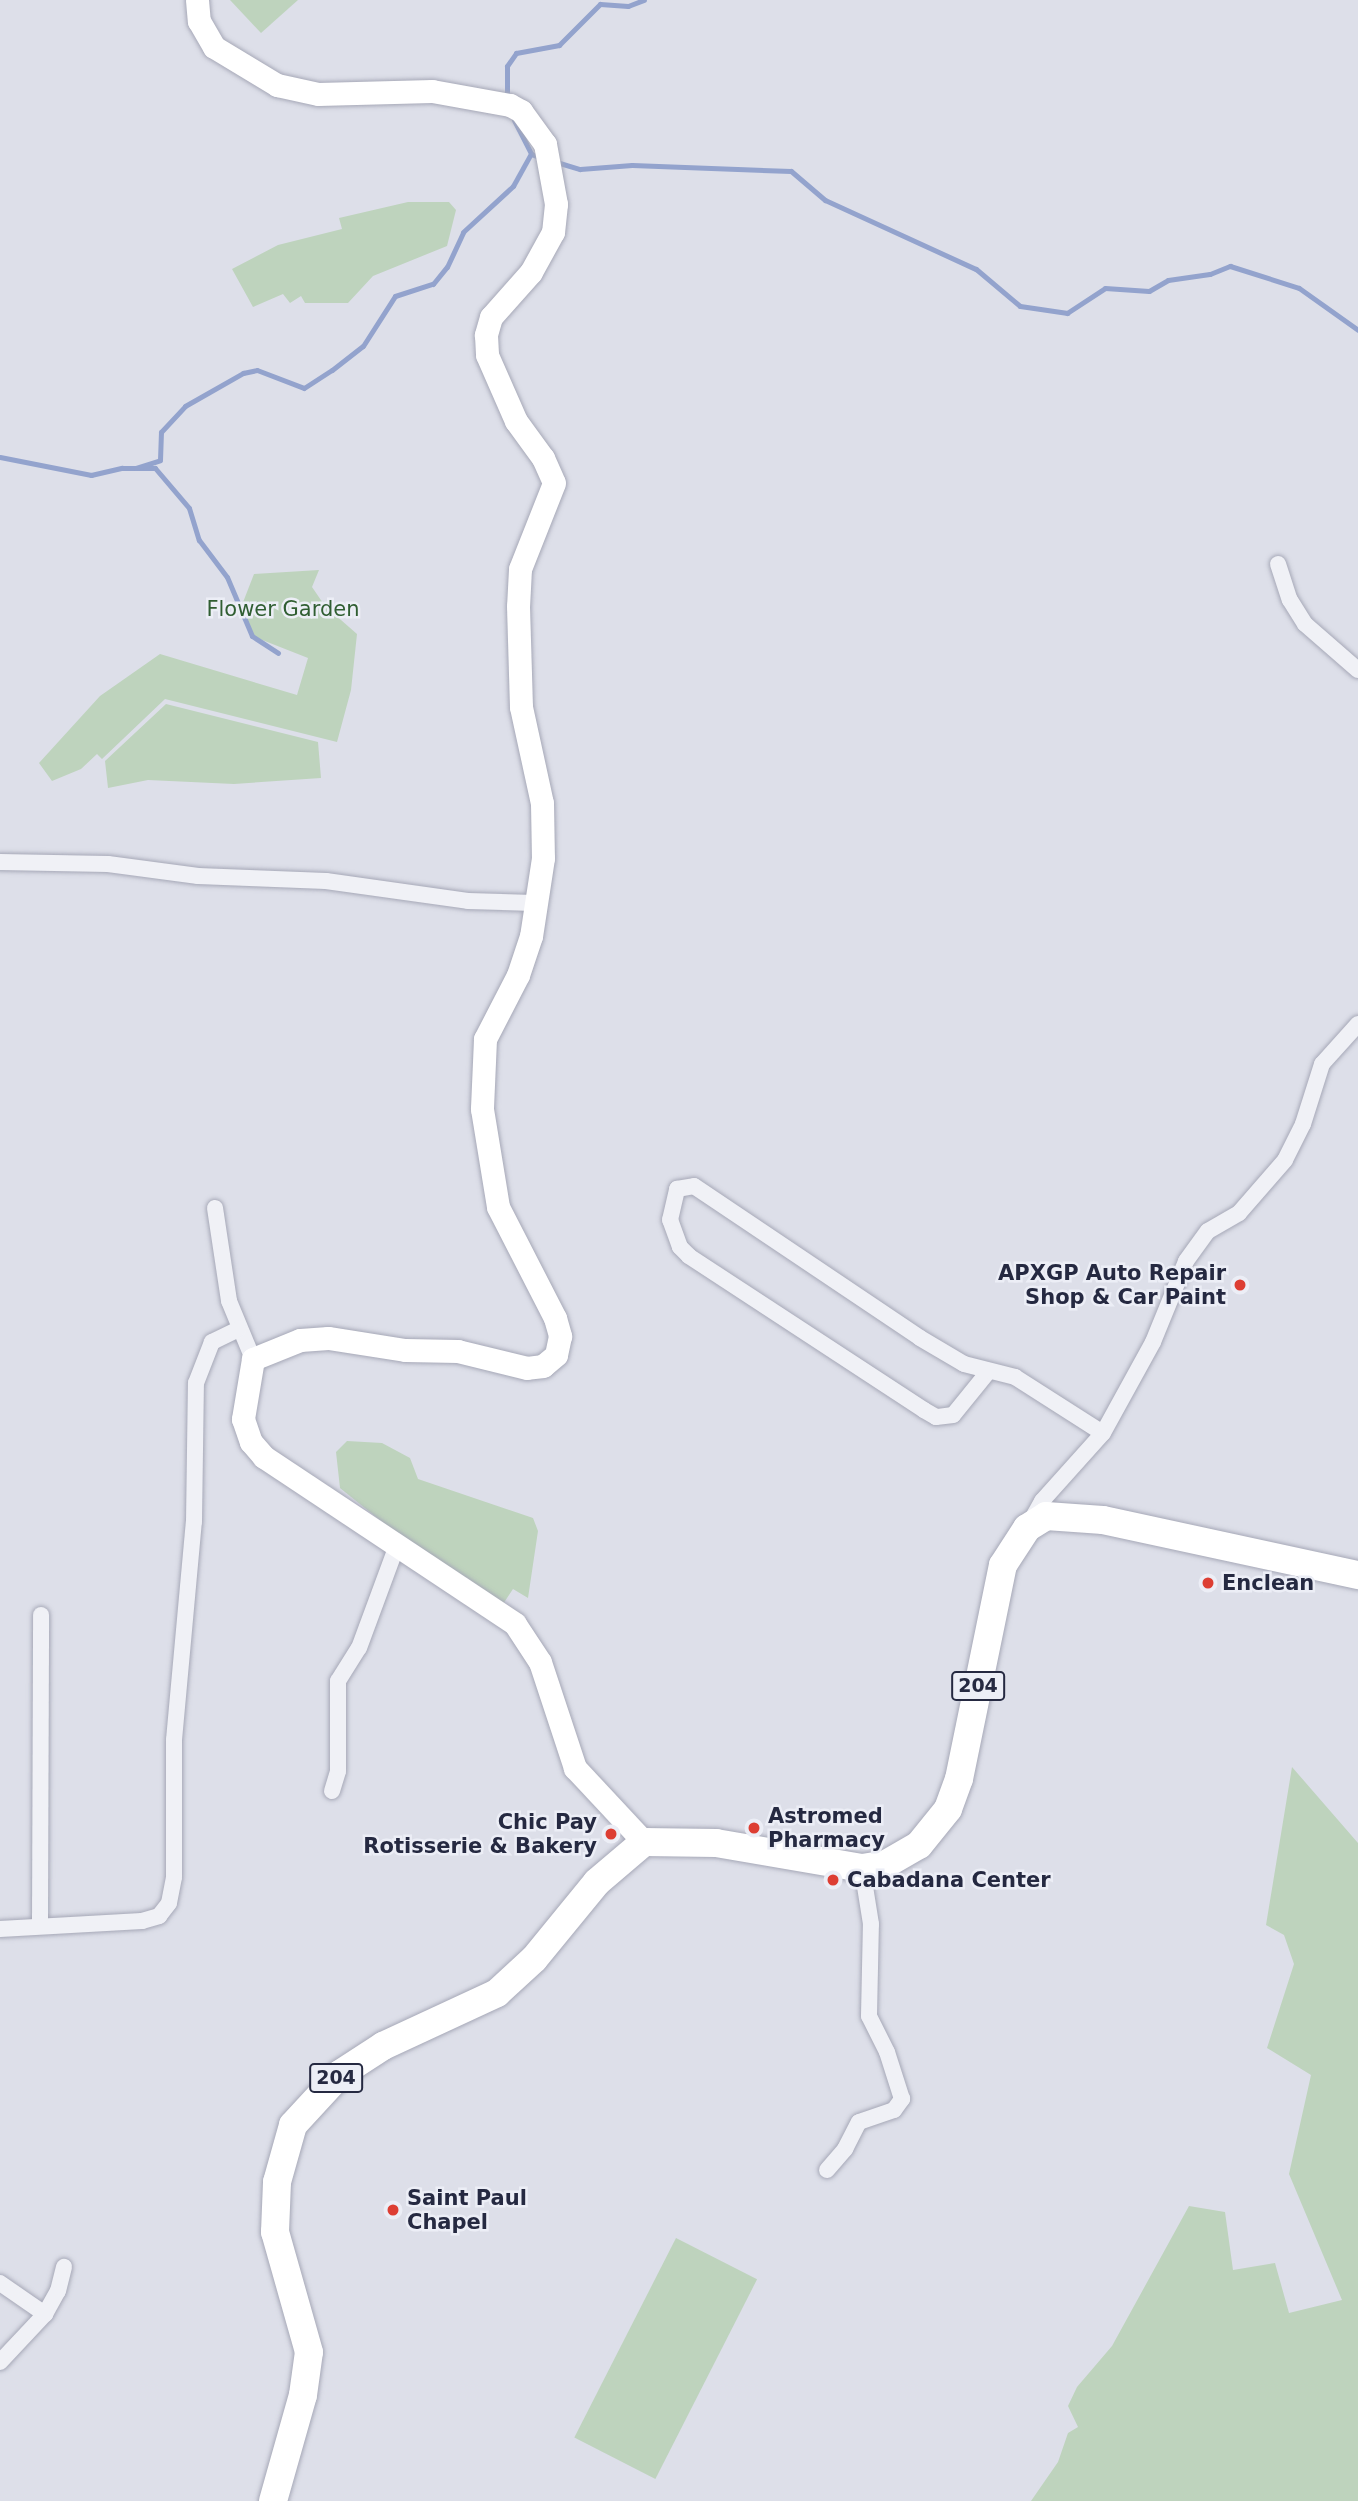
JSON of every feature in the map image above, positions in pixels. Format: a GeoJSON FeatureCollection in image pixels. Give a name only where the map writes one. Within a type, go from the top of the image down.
{"type":"FeatureCollection","features":[{"type":"Feature","properties":{"kind":"highway"},"geometry":{"type":"LineString","coordinates":[[1027,1528],[1046,1516],[1102,1520],[1358,1574]]}},
{"type":"Feature","properties":{"kind":"highway","name":"204"},"geometry":{"type":"LineString","coordinates":[[273,2501],[308,2369],[309,2352],[282,2264],[273,2212],[293,2125],[340,2074],[383,2046],[497,1993],[512,1981],[597,1882],[644,1842],[716,1843],[862,1868],[905,1855],[934,1830],[948,1809],[970,1736],[1003,1564],[1027,1528]]}},
{"type":"Feature","properties":{"kind":"street"},"geometry":{"type":"LineString","coordinates":[[197,0],[199,21],[214,47],[276,85],[318,94],[408,89],[503,104],[522,111],[545,144],[556,204],[544,255],[491,317],[486,335],[486,355],[516,421],[543,458],[554,483],[520,569],[521,707],[545,832],[531,936],[518,975],[485,1039],[482,1109],[498,1207],[555,1318],[559,1336],[556,1355],[543,1366],[527,1368],[480,1354],[405,1350],[328,1338],[290,1342],[253,1359]]}},
{"type":"Feature","properties":{"kind":"street"},"geometry":{"type":"LineString","coordinates":[[1278,564],[1305,624],[1358,670]]}},
{"type":"Feature","properties":{"kind":"street"},"geometry":{"type":"LineString","coordinates":[[0,862],[108,864],[198,876],[326,881],[468,901],[534,903]]}},
{"type":"Feature","properties":{"kind":"street"},"geometry":{"type":"LineString","coordinates":[[1027,1528],[1042,1501],[1103,1433],[1153,1342],[1185,1261],[1208,1231],[1239,1213],[1285,1160],[1303,1125],[1322,1064],[1358,1024]]}},
{"type":"Feature","properties":{"kind":"street"},"geometry":{"type":"LineString","coordinates":[[988,1372],[953,1415],[936,1417],[924,1410],[689,1256],[680,1247],[670,1220],[677,1189],[688,1184],[709,1194],[920,1338],[964,1364],[1015,1377],[1103,1433]]}},
{"type":"Feature","properties":{"kind":"street"},"geometry":{"type":"LineString","coordinates":[[215,1208],[223,1273],[240,1329],[253,1359],[243,1419],[251,1442],[264,1457],[515,1624],[540,1662],[575,1768],[644,1842]]}},
{"type":"Feature","properties":{"kind":"street"},"geometry":{"type":"LineString","coordinates":[[0,1929],[142,1921],[159,1916],[169,1903],[174,1877],[174,1740],[194,1522],[196,1383],[212,1342],[240,1329]]}},
{"type":"Feature","properties":{"kind":"street"},"geometry":{"type":"LineString","coordinates":[[332,1791],[338,1771],[338,1681],[359,1648],[397,1545]]}},
{"type":"Feature","properties":{"kind":"street"},"geometry":{"type":"LineString","coordinates":[[40,1926],[41,1615]]}},
{"type":"Feature","properties":{"kind":"street"},"geometry":{"type":"LineString","coordinates":[[827,2170],[845,2149],[859,2122],[894,2110],[902,2099],[887,2052],[869,2016],[871,1924],[862,1868]]}},
{"type":"Feature","properties":{"kind":"street"},"geometry":{"type":"LineString","coordinates":[[0,2362],[45,2314],[64,2267]]}},
{"type":"Feature","properties":{"kind":"street"},"geometry":{"type":"LineString","coordinates":[[0,2283],[45,2314]]}},
{"type":"Feature","properties":{"kind":"green space"},"geometry":{"type":"Polygon","coordinates":[[[230,0],[298,0],[261,33],[230,0]]]}},
{"type":"Feature","properties":{"kind":"green space"},"geometry":{"type":"Polygon","coordinates":[[[408,202],[449,202],[456,210],[447,246],[373,276],[348,303],[305,303],[301,296],[290,303],[283,294],[253,307],[232,269],[278,245],[342,229],[339,218],[408,202]]]}},
{"type":"Feature","properties":{"kind":"green space","name":"Flower Garden"},"geometry":{"type":"Polygon","coordinates":[[[319,570],[312,587],[325,606],[357,634],[351,690],[337,742],[165,699],[102,759],[97,754],[81,769],[52,781],[39,763],[100,696],[160,654],[297,695],[308,658],[252,636],[240,610],[254,574],[319,570]]]}},
{"type":"Feature","properties":{"kind":"green space"},"geometry":{"type":"Polygon","coordinates":[[[166,704],[318,742],[321,778],[234,784],[148,780],[108,788],[105,761],[166,704]]]}},
{"type":"Feature","properties":{"kind":"green space"},"geometry":{"type":"Polygon","coordinates":[[[347,1441],[382,1443],[410,1458],[418,1479],[533,1518],[538,1531],[528,1598],[513,1589],[503,1604],[437,1566],[340,1488],[336,1452],[347,1441]]]}},
{"type":"Feature","properties":{"kind":"green space"},"geometry":{"type":"Polygon","coordinates":[[[1292,1767],[1358,1843],[1358,2501],[1031,2501],[1058,2462],[1068,2433],[1078,2427],[1068,2406],[1077,2387],[1112,2346],[1189,2206],[1225,2212],[1233,2270],[1275,2263],[1289,2313],[1342,2300],[1289,2174],[1311,2075],[1267,2048],[1294,1964],[1284,1935],[1266,1925],[1292,1767]]]}},
{"type":"Feature","properties":{"kind":"green space"},"geometry":{"type":"Polygon","coordinates":[[[676,2238],[757,2279],[655,2479],[574,2438],[676,2238]]]}},
{"type":"Feature","properties":{"kind":"waterway"},"geometry":{"type":"LineString","coordinates":[[507,98],[507,66],[516,53],[559,45],[600,4],[628,6],[644,0]]}},
{"type":"Feature","properties":{"kind":"waterway"},"geometry":{"type":"LineString","coordinates":[[514,120],[531,154]]}},
{"type":"Feature","properties":{"kind":"waterway"},"geometry":{"type":"LineString","coordinates":[[136,468],[160,460],[161,432],[185,406],[243,373],[257,370],[304,388],[332,370],[363,346],[395,296],[433,284],[447,267],[463,232],[513,186],[531,154],[542,158]]}},
{"type":"Feature","properties":{"kind":"waterway"},"geometry":{"type":"LineString","coordinates":[[553,161],[580,169],[632,165],[791,171],[825,200],[976,269],[1020,306],[1067,313],[1105,288],[1149,291],[1168,280],[1210,274],[1230,266],[1299,288],[1358,330]]}},
{"type":"Feature","properties":{"kind":"waterway"},"geometry":{"type":"LineString","coordinates":[[0,457],[91,475],[122,468],[155,468],[189,508],[199,540],[227,577],[252,636],[278,653]]}},
{"type":"Feature","properties":{"kind":"place","name":"APXGP Auto Repair Shop & Car Paint"},"geometry":{"type":"Point","coordinates":[1240,1285]}},
{"type":"Feature","properties":{"kind":"place","name":"Enclean"},"geometry":{"type":"Point","coordinates":[1208,1583]}},
{"type":"Feature","properties":{"kind":"place","name":"Astromed Pharmacy"},"geometry":{"type":"Point","coordinates":[754,1828]}},
{"type":"Feature","properties":{"kind":"place","name":"Chic Pay Rotisserie & Bakery"},"geometry":{"type":"Point","coordinates":[611,1834]}},
{"type":"Feature","properties":{"kind":"place","name":"Cabadana Center"},"geometry":{"type":"Point","coordinates":[833,1880]}},
{"type":"Feature","properties":{"kind":"place","name":"Saint Paul Chapel"},"geometry":{"type":"Point","coordinates":[393,2210]}}]}
